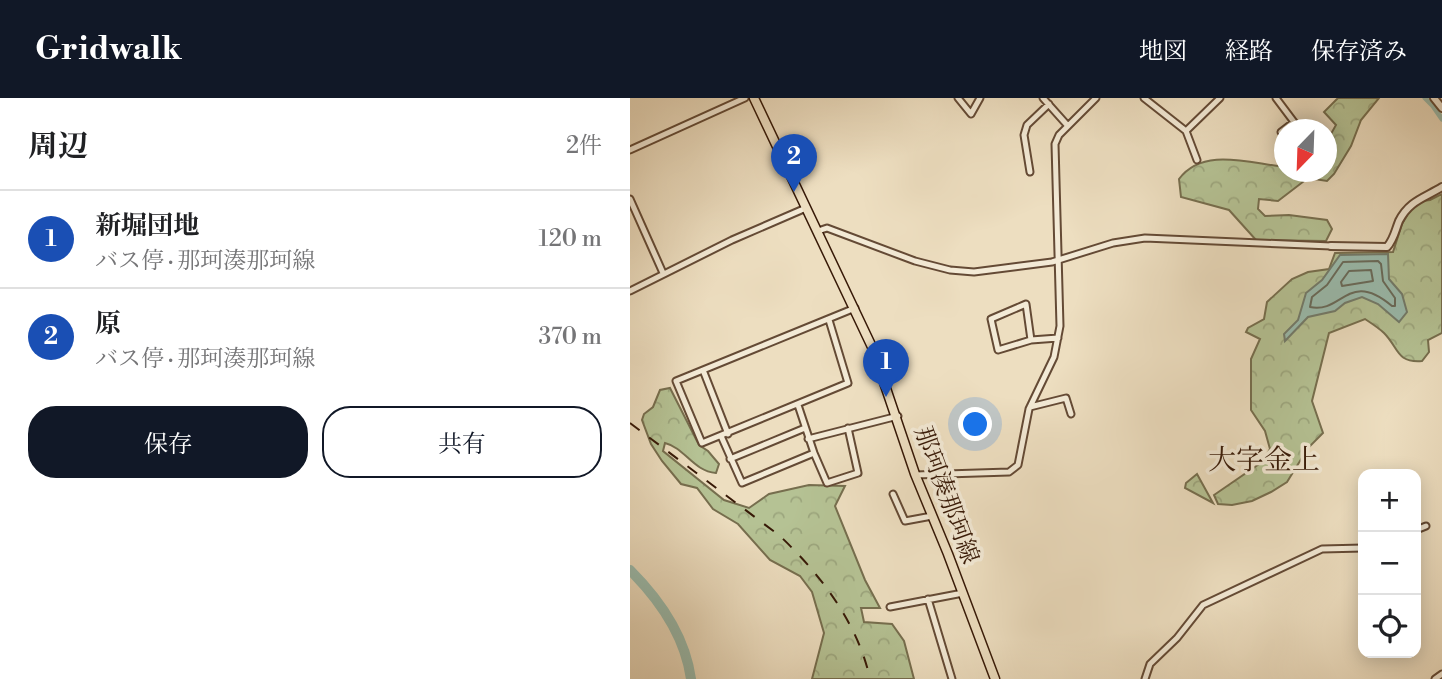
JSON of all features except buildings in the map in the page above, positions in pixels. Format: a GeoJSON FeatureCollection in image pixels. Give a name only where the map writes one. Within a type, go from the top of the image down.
{"type":"FeatureCollection","features":[{"type":"Feature","properties":{"kind":"main road","name":"那珂湊那珂線"},"geometry":{"type":"LineString","coordinates":[[754,98],[872,347],[898,416],[915,475],[995,679]]}},
{"type":"Feature","properties":{"kind":"street"},"geometry":{"type":"LineString","coordinates":[[630,150],[745,98]]}},
{"type":"Feature","properties":{"kind":"street"},"geometry":{"type":"LineString","coordinates":[[958,98],[971,114],[980,98]]}},
{"type":"Feature","properties":{"kind":"street"},"geometry":{"type":"LineString","coordinates":[[1042,98],[1068,126]]}},
{"type":"Feature","properties":{"kind":"street"},"geometry":{"type":"LineString","coordinates":[[915,475],[1009,471],[1018,465],[1030,407],[1051,365],[1060,326],[1055,150],[1059,135],[1096,98]]}},
{"type":"Feature","properties":{"kind":"street"},"geometry":{"type":"LineString","coordinates":[[1144,98],[1186,131],[1197,160]]}},
{"type":"Feature","properties":{"kind":"street"},"geometry":{"type":"LineString","coordinates":[[1186,131],[1220,98]]}},
{"type":"Feature","properties":{"kind":"street"},"geometry":{"type":"LineString","coordinates":[[1276,98],[1292,119]]}},
{"type":"Feature","properties":{"kind":"street"},"geometry":{"type":"LineString","coordinates":[[1434,98],[1442,108]]}},
{"type":"Feature","properties":{"kind":"street"},"geometry":{"type":"LineString","coordinates":[[1030,172],[1024,135],[1027,125],[1048,104]]}},
{"type":"Feature","properties":{"kind":"street"},"geometry":{"type":"LineString","coordinates":[[818,231],[827,228],[896,256],[962,272],[987,272],[1060,260],[1113,243],[1156,237],[1233,243],[1387,247],[1393,241],[1406,208],[1415,200],[1442,187]]}},
{"type":"Feature","properties":{"kind":"street"},"geometry":{"type":"LineString","coordinates":[[630,199],[663,272]]}},
{"type":"Feature","properties":{"kind":"street"},"geometry":{"type":"LineString","coordinates":[[630,291],[663,272],[806,208]]}},
{"type":"Feature","properties":{"kind":"street"},"geometry":{"type":"LineString","coordinates":[[1031,340],[1026,304],[990,319],[998,350],[1031,340],[1058,338]]}},
{"type":"Feature","properties":{"kind":"street"},"geometry":{"type":"LineString","coordinates":[[830,320],[848,383],[702,443],[676,382],[855,308]]}},
{"type":"Feature","properties":{"kind":"street"},"geometry":{"type":"LineString","coordinates":[[703,370],[728,433]]}},
{"type":"Feature","properties":{"kind":"street"},"geometry":{"type":"LineString","coordinates":[[1030,407],[1066,398],[1071,414]]}},
{"type":"Feature","properties":{"kind":"street"},"geometry":{"type":"LineString","coordinates":[[797,405],[827,483],[858,474],[848,428]]}},
{"type":"Feature","properties":{"kind":"street"},"geometry":{"type":"LineString","coordinates":[[808,439],[898,416]]}},
{"type":"Feature","properties":{"kind":"street"},"geometry":{"type":"LineString","coordinates":[[730,459],[805,428]]}},
{"type":"Feature","properties":{"kind":"street"},"geometry":{"type":"LineString","coordinates":[[721,436],[742,483],[814,453]]}},
{"type":"Feature","properties":{"kind":"street"},"geometry":{"type":"LineString","coordinates":[[893,494],[905,521],[932,516]]}},
{"type":"Feature","properties":{"kind":"street"},"geometry":{"type":"LineString","coordinates":[[1421,528],[1426,526]]}},
{"type":"Feature","properties":{"kind":"street"},"geometry":{"type":"LineString","coordinates":[[1145,679],[1150,664],[1177,638],[1203,606],[1322,549],[1358,548]]}},
{"type":"Feature","properties":{"kind":"street"},"geometry":{"type":"LineString","coordinates":[[890,607],[963,593]]}},
{"type":"Feature","properties":{"kind":"street"},"geometry":{"type":"LineString","coordinates":[[928,600],[952,679]]}},
{"type":"Feature","properties":{"kind":"street"},"geometry":{"type":"LineString","coordinates":[[1435,679],[1442,674]]}},
{"type":"Feature","properties":{"kind":"green space"},"geometry":{"type":"Polygon","coordinates":[[[1338,98],[1379,98],[1361,120],[1351,146],[1337,169],[1337,119],[1330,119],[1324,112],[1338,98]]]}},
{"type":"Feature","properties":{"kind":"green space"},"geometry":{"type":"Polygon","coordinates":[[[1212,160],[1239,160],[1274,165],[1274,182],[1303,182],[1278,201],[1259,199],[1258,209],[1265,216],[1289,215],[1327,220],[1332,229],[1326,241],[1256,240],[1229,210],[1181,197],[1179,179],[1189,169],[1212,160]]]}},
{"type":"Feature","properties":{"kind":"green space"},"geometry":{"type":"Polygon","coordinates":[[[1442,194],[1442,333],[1428,340],[1429,352],[1422,361],[1407,360],[1384,333],[1365,319],[1329,333],[1312,401],[1323,433],[1308,448],[1287,482],[1252,501],[1232,505],[1218,504],[1214,495],[1262,462],[1270,449],[1265,431],[1251,410],[1251,359],[1260,339],[1246,332],[1248,328],[1264,319],[1267,302],[1292,279],[1308,272],[1329,269],[1335,253],[1393,252],[1402,224],[1415,202],[1430,200],[1442,194]]]}},
{"type":"Feature","properties":{"kind":"green space"},"geometry":{"type":"Polygon","coordinates":[[[670,388],[699,445],[719,464],[716,473],[701,468],[665,443],[663,451],[724,500],[749,508],[769,494],[809,485],[845,486],[835,506],[865,580],[880,608],[861,608],[864,622],[892,624],[904,641],[914,679],[812,679],[824,633],[812,592],[800,576],[770,560],[738,524],[713,509],[697,488],[681,484],[651,444],[642,420],[644,414],[653,407],[660,390],[670,388]]]}},
{"type":"Feature","properties":{"kind":"green space"},"geometry":{"type":"Polygon","coordinates":[[[1197,474],[1213,503],[1185,488],[1186,483],[1197,474]]]}},
{"type":"Feature","properties":{"kind":"water"},"geometry":{"type":"Polygon","coordinates":[[[1388,254],[1389,279],[1402,294],[1407,312],[1399,322],[1378,304],[1362,297],[1345,303],[1335,311],[1308,317],[1285,341],[1284,334],[1298,320],[1306,293],[1322,280],[1340,255],[1388,254]]]}},
{"type":"Feature","properties":{"kind":"waterway"},"geometry":{"type":"LineString","coordinates":[[1425,98],[1442,119]]}},
{"type":"Feature","properties":{"kind":"waterway"},"geometry":{"type":"LineString","coordinates":[[630,570],[670,619],[683,648],[691,679]]}},
{"type":"Feature","properties":{"kind":"railway"},"geometry":{"type":"LineString","coordinates":[[630,423],[780,536],[795,551],[823,583],[847,619],[870,679]]}},
{"type":"Feature","properties":{"kind":"place","name":"原"},"geometry":{"type":"Point","coordinates":[794,192]}},
{"type":"Feature","properties":{"kind":"place","name":"新堀団地"},"geometry":{"type":"Point","coordinates":[886,397]}},
{"type":"Feature","properties":{"kind":"district","name":"大字金上"},"geometry":{"type":"Point","coordinates":[1264,459]}}]}
